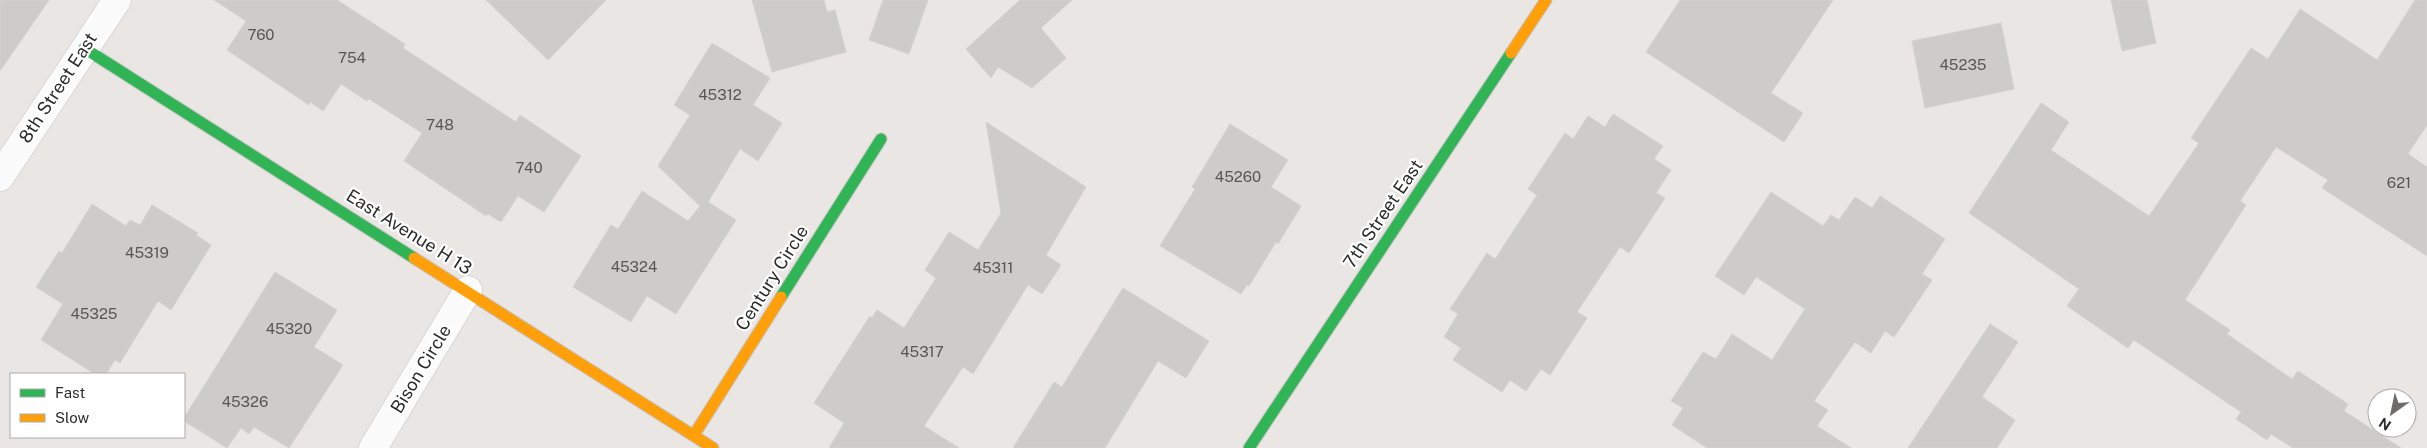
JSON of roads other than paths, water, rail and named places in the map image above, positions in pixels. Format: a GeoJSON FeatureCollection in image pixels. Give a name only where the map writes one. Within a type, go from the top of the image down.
{"type":"FeatureCollection","features":[{"type":"Feature","properties":{"kind":"street","name":"8th Street East"},"geometry":{"type":"LineString","coordinates":[[0,177],[117,0]]}},
{"type":"Feature","properties":{"kind":"street","name":"7th Street East"},"geometry":{"type":"LineString","coordinates":[[1249,448],[1546,0]]}},
{"type":"Feature","properties":{"kind":"street","name":"East Avenue H 13"},"geometry":{"type":"LineString","coordinates":[[84,48],[468,290],[713,448]]}},
{"type":"Feature","properties":{"kind":"street","name":"Century Circle"},"geometry":{"type":"LineString","coordinates":[[694,435],[881,138]]}},
{"type":"Feature","properties":{"kind":"street","name":"Bison Circle"},"geometry":{"type":"LineString","coordinates":[[373,448],[468,290]]}}]}
